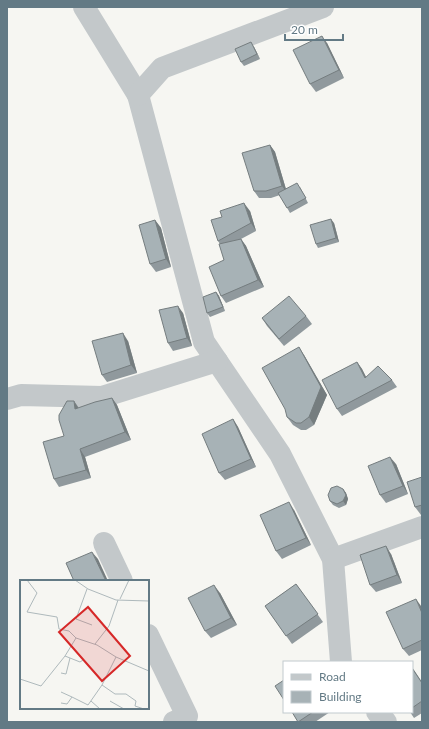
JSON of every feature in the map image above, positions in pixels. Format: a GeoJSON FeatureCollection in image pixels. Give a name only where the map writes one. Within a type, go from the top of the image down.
{"type":"FeatureCollection","features":[{"type":"Feature","properties":{"kind":"street"},"geometry":{"type":"LineString","coordinates":[[84,7],[138,95],[204,342],[280,454],[333,559],[341,661]]}},
{"type":"Feature","properties":{"kind":"street"},"geometry":{"type":"LineString","coordinates":[[138,95],[162,68],[323,7]]}},
{"type":"Feature","properties":{"kind":"street"},"geometry":{"type":"LineString","coordinates":[[7,399],[21,395],[102,397],[217,361]]}},
{"type":"Feature","properties":{"kind":"street"},"geometry":{"type":"LineString","coordinates":[[333,559],[422,527]]}},
{"type":"Feature","properties":{"kind":"street"},"geometry":{"type":"LineString","coordinates":[[104,543],[122,580]]}},
{"type":"Feature","properties":{"kind":"street"},"geometry":{"type":"LineString","coordinates":[[149,637],[187,716],[174,722]]}},
{"type":"Feature","properties":{"kind":"street"},"geometry":{"type":"LineString","coordinates":[[378,713],[386,722]]}},
{"type":"Feature","properties":{"kind":"building"},"geometry":{"type":"Polygon","coordinates":[[[322,36],[339,70],[310,84],[293,50],[322,36]]]}},
{"type":"Feature","properties":{"kind":"building"},"geometry":{"type":"Polygon","coordinates":[[[251,42],[257,54],[241,62],[235,49],[251,42]]]}},
{"type":"Feature","properties":{"kind":"building"},"geometry":{"type":"Polygon","coordinates":[[[270,145],[282,186],[266,191],[254,191],[242,153],[270,145]]]}},
{"type":"Feature","properties":{"kind":"building"},"geometry":{"type":"Polygon","coordinates":[[[297,183],[306,198],[287,208],[278,193],[297,183]]]}},
{"type":"Feature","properties":{"kind":"building"},"geometry":{"type":"Polygon","coordinates":[[[244,203],[251,223],[218,241],[211,220],[222,217],[220,211],[244,203]]]}},
{"type":"Feature","properties":{"kind":"building"},"geometry":{"type":"Polygon","coordinates":[[[331,219],[336,238],[316,244],[310,225],[331,219]]]}},
{"type":"Feature","properties":{"kind":"building"},"geometry":{"type":"Polygon","coordinates":[[[155,220],[166,259],[150,264],[139,225],[155,220]]]}},
{"type":"Feature","properties":{"kind":"building"},"geometry":{"type":"Polygon","coordinates":[[[241,239],[258,280],[221,296],[209,267],[224,260],[219,244],[241,239]]]}},
{"type":"Feature","properties":{"kind":"building"},"geometry":{"type":"Polygon","coordinates":[[[216,292],[223,307],[207,313],[203,297],[216,292]]]}},
{"type":"Feature","properties":{"kind":"building"},"geometry":{"type":"Polygon","coordinates":[[[289,296],[306,316],[279,339],[262,318],[289,296]]]}},
{"type":"Feature","properties":{"kind":"building"},"geometry":{"type":"Polygon","coordinates":[[[178,306],[187,338],[168,343],[159,310],[178,306]]]}},
{"type":"Feature","properties":{"kind":"building"},"geometry":{"type":"Polygon","coordinates":[[[123,333],[131,365],[102,375],[92,341],[123,333]]]}},
{"type":"Feature","properties":{"kind":"building"},"geometry":{"type":"Polygon","coordinates":[[[299,347],[321,387],[309,417],[301,423],[296,423],[287,417],[285,409],[262,368],[299,347]]]}},
{"type":"Feature","properties":{"kind":"building"},"geometry":{"type":"Polygon","coordinates":[[[357,362],[365,378],[378,366],[392,380],[337,409],[322,380],[357,362]]]}},
{"type":"Feature","properties":{"kind":"building"},"geometry":{"type":"Polygon","coordinates":[[[112,398],[125,432],[80,449],[86,470],[54,479],[43,442],[64,436],[59,415],[67,401],[74,401],[75,409],[112,398]]]}},
{"type":"Feature","properties":{"kind":"building"},"geometry":{"type":"Polygon","coordinates":[[[233,419],[251,459],[219,473],[202,434],[233,419]]]}},
{"type":"Feature","properties":{"kind":"building"},"geometry":{"type":"Polygon","coordinates":[[[390,457],[403,486],[380,495],[368,466],[390,457]]]}},
{"type":"Feature","properties":{"kind":"building"},"geometry":{"type":"Polygon","coordinates":[[[422,477],[422,505],[415,507],[407,482],[422,477]]]}},
{"type":"Feature","properties":{"kind":"building"},"geometry":{"type":"Polygon","coordinates":[[[337,486],[343,489],[346,495],[343,501],[337,504],[330,501],[328,495],[331,488],[337,486]]]}},
{"type":"Feature","properties":{"kind":"building"},"geometry":{"type":"Polygon","coordinates":[[[289,502],[306,538],[276,551],[260,515],[289,502]]]}},
{"type":"Feature","properties":{"kind":"building"},"geometry":{"type":"Polygon","coordinates":[[[386,546],[397,575],[370,585],[360,555],[386,546]]]}},
{"type":"Feature","properties":{"kind":"building"},"geometry":{"type":"Polygon","coordinates":[[[92,552],[106,580],[74,580],[66,563],[92,552]]]}},
{"type":"Feature","properties":{"kind":"building"},"geometry":{"type":"Polygon","coordinates":[[[296,584],[318,614],[286,636],[265,606],[296,584]]]}},
{"type":"Feature","properties":{"kind":"building"},"geometry":{"type":"Polygon","coordinates":[[[214,585],[231,618],[205,631],[188,598],[214,585]]]}},
{"type":"Feature","properties":{"kind":"building"},"geometry":{"type":"Polygon","coordinates":[[[416,599],[422,613],[422,640],[403,649],[386,612],[416,599]]]}},
{"type":"Feature","properties":{"kind":"building"},"geometry":{"type":"Polygon","coordinates":[[[413,670],[422,683],[422,701],[413,707],[413,670]]]}},
{"type":"Feature","properties":{"kind":"building"},"geometry":{"type":"Polygon","coordinates":[[[283,681],[283,698],[275,686],[283,681]]]}},
{"type":"Feature","properties":{"kind":"building"},"geometry":{"type":"Polygon","coordinates":[[[293,713],[312,713],[298,722],[293,713]]]}}]}
